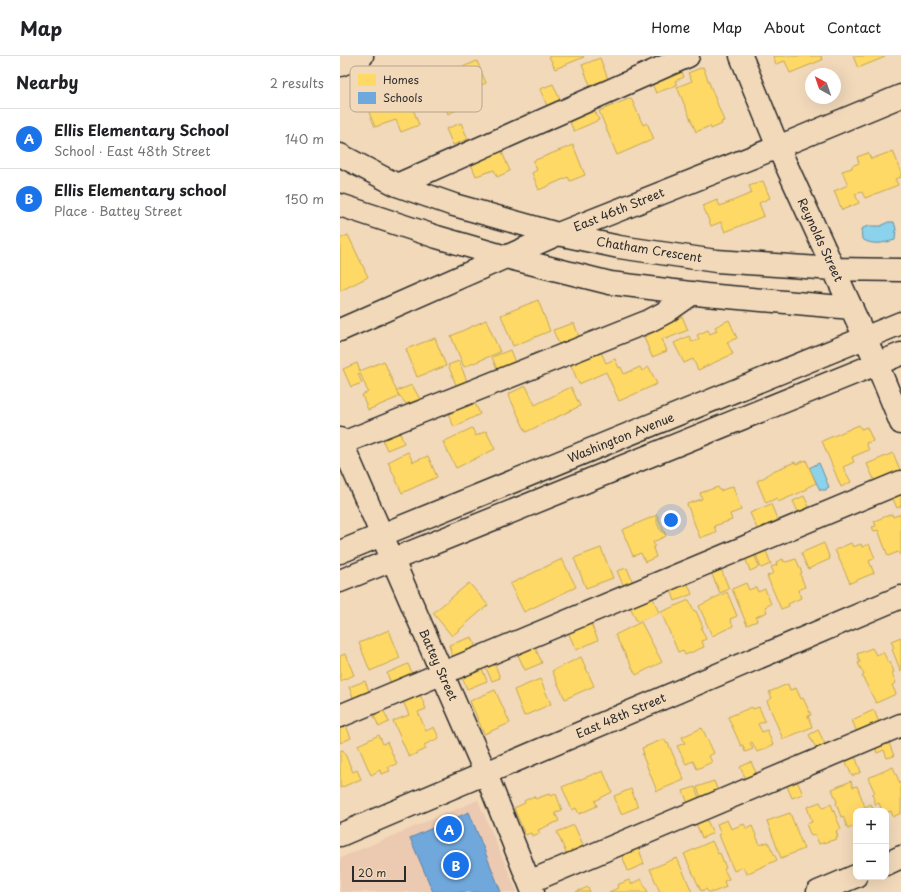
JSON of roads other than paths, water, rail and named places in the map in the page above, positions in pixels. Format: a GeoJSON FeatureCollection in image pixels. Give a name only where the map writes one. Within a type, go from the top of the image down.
{"type":"FeatureCollection","features":[{"type":"Feature","properties":{"kind":"street"},"geometry":{"type":"LineString","coordinates":[[340,65],[362,56]]}},
{"type":"Feature","properties":{"kind":"street"},"geometry":{"type":"LineString","coordinates":[[397,185],[688,56]]}},
{"type":"Feature","properties":{"kind":"street","name":"Reynolds Street"},"geometry":{"type":"LineString","coordinates":[[741,56],[778,147],[877,364],[901,423]]}},
{"type":"Feature","properties":{"kind":"street","name":"East 46th Street"},"geometry":{"type":"LineString","coordinates":[[340,330],[558,234],[778,147],[901,96]]}},
{"type":"Feature","properties":{"kind":"street","name":"Chatham Crescent"},"geometry":{"type":"LineString","coordinates":[[340,155],[397,185],[454,205],[558,234],[619,247],[716,261],[834,269],[901,270]]}},
{"type":"Feature","properties":{"kind":"street"},"geometry":{"type":"LineString","coordinates":[[340,205],[437,237],[506,257],[610,283],[693,293],[852,308]]}},
{"type":"Feature","properties":{"kind":"street"},"geometry":{"type":"LineString","coordinates":[[341,442],[649,321],[666,312],[693,293]]}},
{"type":"Feature","properties":{"kind":"street","name":"Washington Avenue"},"geometry":{"type":"LineString","coordinates":[[340,552],[901,323]]}},
{"type":"Feature","properties":{"kind":"street"},"geometry":{"type":"LineString","coordinates":[[340,581],[901,354]]}},
{"type":"Feature","properties":{"kind":"street","name":"Battey Street"},"geometry":{"type":"LineString","coordinates":[[341,442],[486,774],[531,887]]}},
{"type":"Feature","properties":{"kind":"street"},"geometry":{"type":"LineString","coordinates":[[340,716],[901,482]]}},
{"type":"Feature","properties":{"kind":"street","name":"East 48th Street"},"geometry":{"type":"LineString","coordinates":[[340,835],[901,597]]}},
{"type":"Feature","properties":{"kind":"street"},"geometry":{"type":"LineString","coordinates":[[531,887],[901,725]]}},
{"type":"Feature","properties":{"kind":"street"},"geometry":{"type":"LineString","coordinates":[[889,863],[901,857]]}},
{"type":"Feature","properties":{"kind":"street"},"geometry":{"type":"LineString","coordinates":[[818,892],[853,877]]}},
{"type":"Feature","properties":{"kind":"water"},"geometry":{"type":"Polygon","coordinates":[[[888,222],[894,222],[896,229],[895,240],[882,243],[870,243],[862,239],[861,229],[868,226],[881,226],[888,222]]]}},
{"type":"Feature","properties":{"kind":"water"},"geometry":{"type":"Polygon","coordinates":[[[819,463],[829,487],[826,490],[820,490],[809,468],[819,463]]]}},
{"type":"Feature","properties":{"kind":"place","name":"Ellis Elementary School"},"geometry":{"type":"Point","coordinates":[449,829]}},
{"type":"Feature","properties":{"kind":"place","name":"Ellis Elementary school"},"geometry":{"type":"Point","coordinates":[456,865]}}]}
